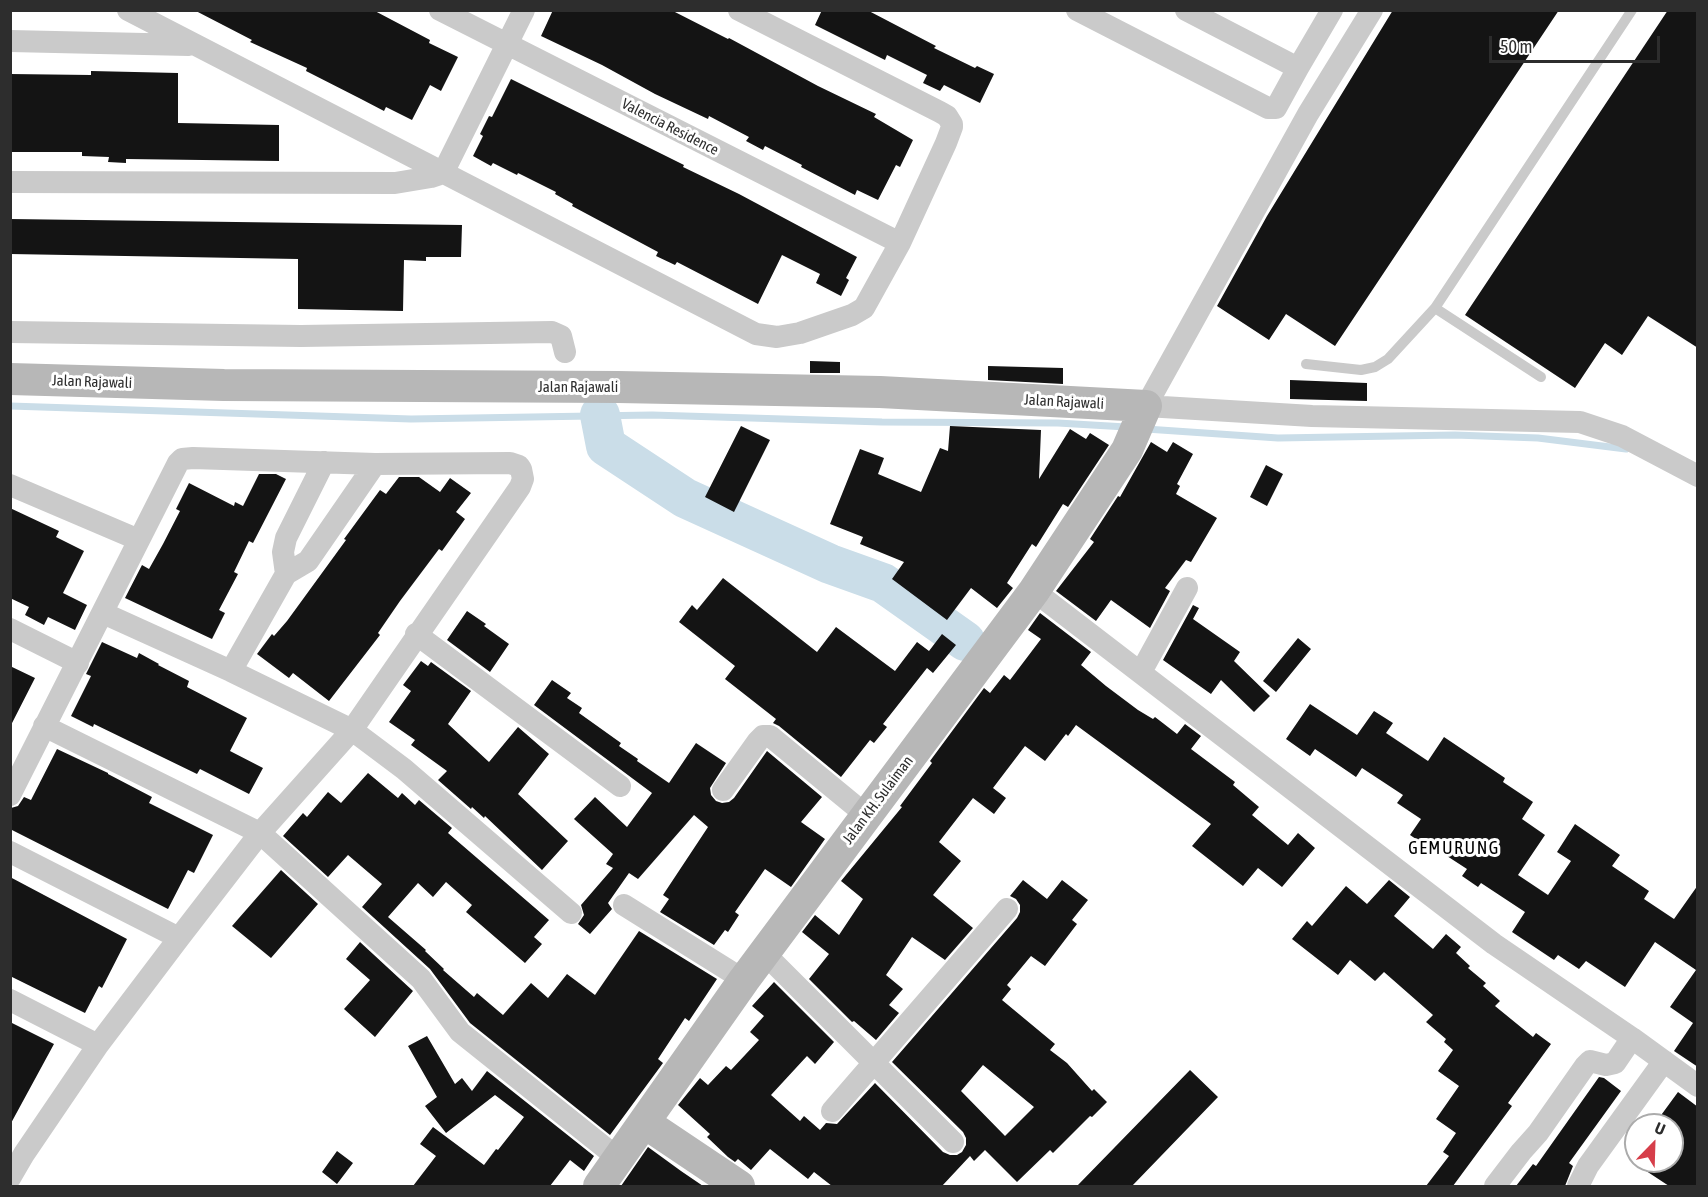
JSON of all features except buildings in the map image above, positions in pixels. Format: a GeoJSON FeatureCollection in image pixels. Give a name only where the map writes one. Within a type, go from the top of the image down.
{"type":"FeatureCollection","features":[{"type":"Feature","properties":{"kind":"street"},"geometry":{"type":"LineString","coordinates":[[128,10],[756,334],[777,338],[800,333],[859,312],[870,302],[900,243],[952,128],[951,120],[940,112],[739,10]]}},
{"type":"Feature","properties":{"kind":"street","name":"Valencia Residence"},"geometry":{"type":"LineString","coordinates":[[440,10],[900,243]]}},
{"type":"Feature","properties":{"kind":"street"},"geometry":{"type":"LineString","coordinates":[[10,182],[395,183],[443,173],[524,10]]}},
{"type":"Feature","properties":{"kind":"street"},"geometry":{"type":"LineString","coordinates":[[1077,10],[1273,110],[1278,106],[1332,10]]}},
{"type":"Feature","properties":{"kind":"street"},"geometry":{"type":"LineString","coordinates":[[1186,10],[1298,68]]}},
{"type":"Feature","properties":{"kind":"street"},"geometry":{"type":"LineString","coordinates":[[1139,422],[1308,114],[1372,10]]}},
{"type":"Feature","properties":{"kind":"street"},"geometry":{"type":"LineString","coordinates":[[10,41],[196,46]]}},
{"type":"Feature","properties":{"kind":"street"},"geometry":{"type":"LineString","coordinates":[[10,332],[301,336],[552,332],[561,336],[565,351]]}},
{"type":"Feature","properties":{"kind":"street","name":"Jalan Rajawali"},"geometry":{"type":"LineString","coordinates":[[10,379],[224,385],[618,387],[880,392],[1139,422]]}},
{"type":"Feature","properties":{"kind":"street"},"geometry":{"type":"LineString","coordinates":[[1139,422],[1312,416],[1580,422],[1622,436],[1698,476]]}},
{"type":"Feature","properties":{"kind":"street","name":"Jalan KH. Sulaiman"},"geometry":{"type":"LineString","coordinates":[[599,1186],[744,980],[1034,591],[1103,489],[1139,422]]}},
{"type":"Feature","properties":{"kind":"street"},"geometry":{"type":"LineString","coordinates":[[10,1178],[17,1150],[260,833],[352,730],[416,634],[520,487],[523,474],[519,466],[510,463],[375,464],[182,459],[78,663],[14,782]]}},
{"type":"Feature","properties":{"kind":"street"},"geometry":{"type":"LineString","coordinates":[[286,574],[283,552],[286,538],[324,462]]}},
{"type":"Feature","properties":{"kind":"street"},"geometry":{"type":"LineString","coordinates":[[231,671],[286,574],[308,561],[375,464]]}},
{"type":"Feature","properties":{"kind":"street"},"geometry":{"type":"LineString","coordinates":[[10,485],[139,540]]}},
{"type":"Feature","properties":{"kind":"street"},"geometry":{"type":"LineString","coordinates":[[1141,672],[1187,588]]}},
{"type":"Feature","properties":{"kind":"street"},"geometry":{"type":"LineString","coordinates":[[1034,591],[1494,944],[1698,1086]]}},
{"type":"Feature","properties":{"kind":"street"},"geometry":{"type":"LineString","coordinates":[[102,613],[231,671],[352,730],[404,769],[571,913]]}},
{"type":"Feature","properties":{"kind":"street"},"geometry":{"type":"LineString","coordinates":[[10,629],[78,663]]}},
{"type":"Feature","properties":{"kind":"street"},"geometry":{"type":"LineString","coordinates":[[416,634],[620,786]]}},
{"type":"Feature","properties":{"kind":"street"},"geometry":{"type":"LineString","coordinates":[[44,726],[260,833],[421,979],[460,1032],[619,1159]]}},
{"type":"Feature","properties":{"kind":"street"},"geometry":{"type":"LineString","coordinates":[[723,790],[762,736],[770,736],[866,815]]}},
{"type":"Feature","properties":{"kind":"street"},"geometry":{"type":"LineString","coordinates":[[10,852],[179,938]]}},
{"type":"Feature","properties":{"kind":"street"},"geometry":{"type":"LineString","coordinates":[[624,905],[744,980]]}},
{"type":"Feature","properties":{"kind":"street"},"geometry":{"type":"LineString","coordinates":[[832,1111],[1007,909]]}},
{"type":"Feature","properties":{"kind":"street"},"geometry":{"type":"LineString","coordinates":[[764,953],[953,1142]]}},
{"type":"Feature","properties":{"kind":"street"},"geometry":{"type":"LineString","coordinates":[[10,1000],[98,1045]]}},
{"type":"Feature","properties":{"kind":"street"},"geometry":{"type":"LineString","coordinates":[[1495,1186],[1538,1133],[1585,1066],[1590,1061],[1606,1065],[1615,1063],[1632,1038]]}},
{"type":"Feature","properties":{"kind":"street"},"geometry":{"type":"LineString","coordinates":[[1578,1186],[1588,1166],[1664,1061]]}},
{"type":"Feature","properties":{"kind":"street"},"geometry":{"type":"LineString","coordinates":[[645,1123],[739,1186]]}},
{"type":"Feature","properties":{"kind":"lane"},"geometry":{"type":"LineString","coordinates":[[1306,364],[1360,370],[1375,367],[1388,359],[1435,308],[1632,10]]}},
{"type":"Feature","properties":{"kind":"lane"},"geometry":{"type":"LineString","coordinates":[[1435,308],[1541,377]]}},
{"type":"Feature","properties":{"kind":"waterway"},"geometry":{"type":"LineString","coordinates":[[10,406],[411,419],[652,415],[882,422],[1058,423],[1126,427]]}},
{"type":"Feature","properties":{"kind":"waterway"},"geometry":{"type":"LineString","coordinates":[[600,415],[606,446],[685,498],[830,564],[883,583],[965,641]]}},
{"type":"Feature","properties":{"kind":"waterway"},"geometry":{"type":"LineString","coordinates":[[1146,429],[1278,438],[1455,435],[1538,438],[1626,449]]}},
{"type":"Feature","properties":{"kind":"district","name":"GEMURUNG"},"geometry":{"type":"Point","coordinates":[1454,848]}}]}
